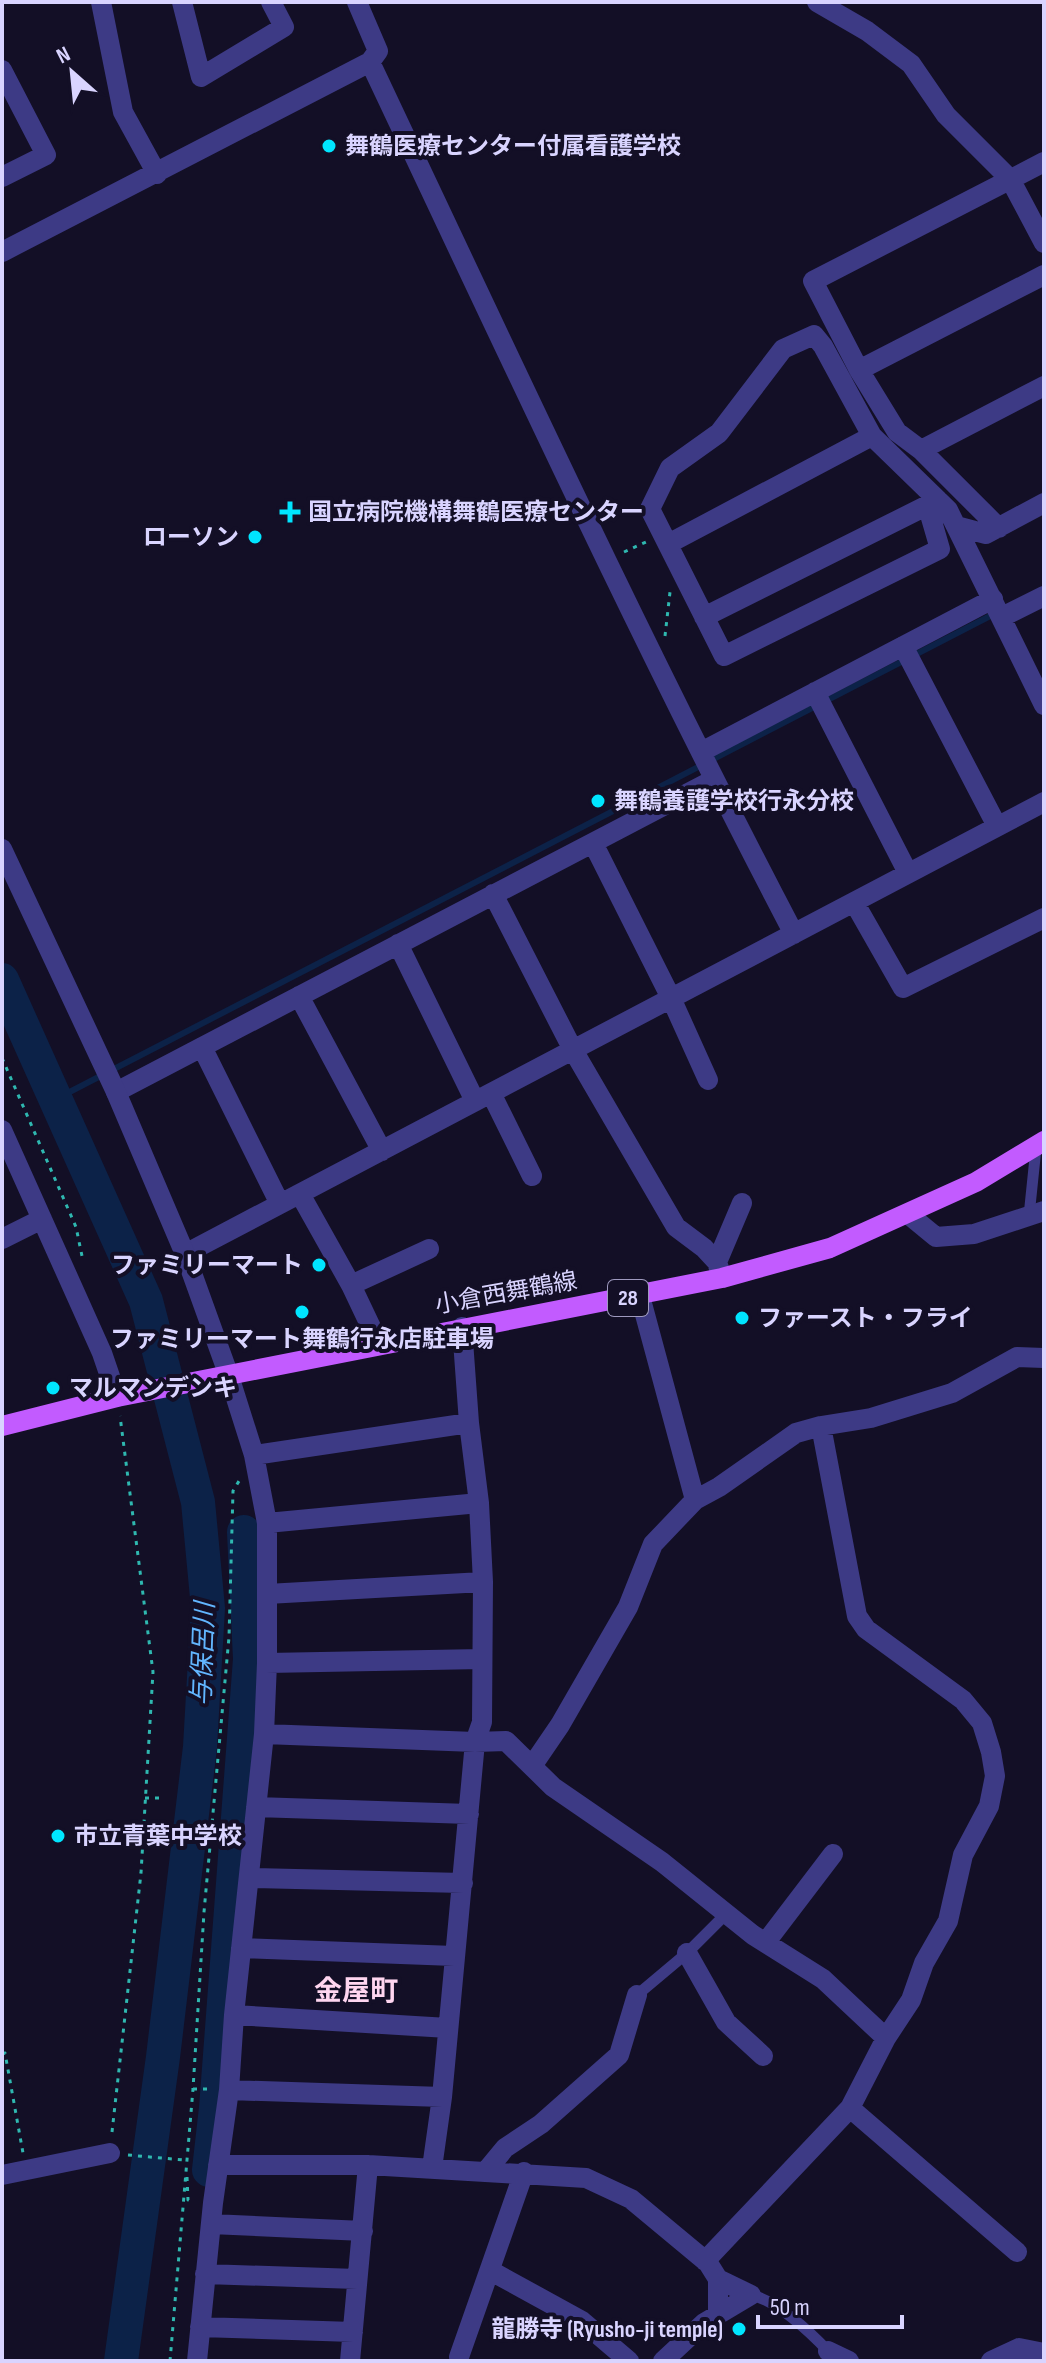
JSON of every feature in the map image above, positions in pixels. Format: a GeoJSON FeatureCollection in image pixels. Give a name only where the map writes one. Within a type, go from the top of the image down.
{"type":"FeatureCollection","features":[{"type":"Feature","properties":{"kind":"main road","name":"小倉西舞鶴線"},"geometry":{"type":"LineString","coordinates":[[2,1426],[123,1396],[462,1327],[640,1296],[720,1270],[830,1248],[976,1182],[1040,1144]]}},
{"type":"Feature","properties":{"kind":"street"},"geometry":{"type":"LineString","coordinates":[[101,2],[123,112],[157,174]]}},
{"type":"Feature","properties":{"kind":"street"},"geometry":{"type":"LineString","coordinates":[[182,2],[201,77],[284,27],[271,2]]}},
{"type":"Feature","properties":{"kind":"street"},"geometry":{"type":"LineString","coordinates":[[2,252],[370,62],[378,51],[357,2]]}},
{"type":"Feature","properties":{"kind":"street"},"geometry":{"type":"LineString","coordinates":[[817,2],[867,31],[911,64],[946,115],[1010,179],[1044,243]]}},
{"type":"Feature","properties":{"kind":"street"},"geometry":{"type":"LineString","coordinates":[[370,62],[661,675],[794,934]]}},
{"type":"Feature","properties":{"kind":"street"},"geometry":{"type":"LineString","coordinates":[[2,70],[46,155],[2,177]]}},
{"type":"Feature","properties":{"kind":"street"},"geometry":{"type":"LineString","coordinates":[[999,528],[921,450],[897,432],[859,370],[813,281],[1044,162]]}},
{"type":"Feature","properties":{"kind":"street"},"geometry":{"type":"LineString","coordinates":[[859,370],[1044,275]]}},
{"type":"Feature","properties":{"kind":"street"},"geometry":{"type":"LineString","coordinates":[[947,512],[931,518],[940,549],[724,656],[650,509],[670,468],[719,433],[783,349],[814,335],[872,436],[947,512],[986,534],[1044,503]]}},
{"type":"Feature","properties":{"kind":"street"},"geometry":{"type":"LineString","coordinates":[[921,450],[1044,386]]}},
{"type":"Feature","properties":{"kind":"street"},"geometry":{"type":"LineString","coordinates":[[669,545],[872,436]]}},
{"type":"Feature","properties":{"kind":"street"},"geometry":{"type":"LineString","coordinates":[[947,512],[998,608],[1044,705]]}},
{"type":"Feature","properties":{"kind":"street"},"geometry":{"type":"LineString","coordinates":[[704,617],[947,512]]}},
{"type":"Feature","properties":{"kind":"street"},"geometry":{"type":"LineString","coordinates":[[701,752],[903,646],[998,608],[1044,596]]}},
{"type":"Feature","properties":{"kind":"street"},"geometry":{"type":"LineString","coordinates":[[903,646],[997,826]]}},
{"type":"Feature","properties":{"kind":"street"},"geometry":{"type":"LineString","coordinates":[[815,692],[908,873]]}},
{"type":"Feature","properties":{"kind":"street"},"geometry":{"type":"LineString","coordinates":[[116,1092],[713,780]]}},
{"type":"Feature","properties":{"kind":"street"},"geometry":{"type":"LineString","coordinates":[[185,1254],[1044,802]]}},
{"type":"Feature","properties":{"kind":"street"},"geometry":{"type":"LineString","coordinates":[[593,843],[671,998],[708,1080]]}},
{"type":"Feature","properties":{"kind":"street"},"geometry":{"type":"LineString","coordinates":[[2,849],[116,1092],[185,1254],[254,1455],[267,1523],[264,1734],[229,2090],[197,2361]]}},
{"type":"Feature","properties":{"kind":"street"},"geometry":{"type":"LineString","coordinates":[[493,894],[573,1050],[676,1227],[704,1248],[720,1270]]}},
{"type":"Feature","properties":{"kind":"street"},"geometry":{"type":"LineString","coordinates":[[854,902],[903,988],[1044,918]]}},
{"type":"Feature","properties":{"kind":"street"},"geometry":{"type":"LineString","coordinates":[[398,944],[483,1097],[532,1176]]}},
{"type":"Feature","properties":{"kind":"street"},"geometry":{"type":"LineString","coordinates":[[299,996],[382,1151]]}},
{"type":"Feature","properties":{"kind":"street"},"geometry":{"type":"LineString","coordinates":[[202,1047],[280,1204]]}},
{"type":"Feature","properties":{"kind":"street"},"geometry":{"type":"LineString","coordinates":[[2,1130],[123,1396]]}},
{"type":"Feature","properties":{"kind":"street"},"geometry":{"type":"LineString","coordinates":[[300,1194],[351,1285],[379,1344]]}},
{"type":"Feature","properties":{"kind":"street"},"geometry":{"type":"LineString","coordinates":[[720,1270],[742,1203]]}},
{"type":"Feature","properties":{"kind":"street"},"geometry":{"type":"LineString","coordinates":[[908,1214],[936,1237],[974,1234],[1036,1214]]}},
{"type":"Feature","properties":{"kind":"street"},"geometry":{"type":"LineString","coordinates":[[2,1239],[42,1219]]}},
{"type":"Feature","properties":{"kind":"street"},"geometry":{"type":"LineString","coordinates":[[351,1285],[429,1249]]}},
{"type":"Feature","properties":{"kind":"street"},"geometry":{"type":"LineString","coordinates":[[640,1296],[695,1500]]}},
{"type":"Feature","properties":{"kind":"street"},"geometry":{"type":"LineString","coordinates":[[432,2168],[442,2097],[475,1742],[482,1722],[483,1582],[479,1503],[462,1327]]}},
{"type":"Feature","properties":{"kind":"street"},"geometry":{"type":"LineString","coordinates":[[532,1766],[560,1725],[628,1607],[653,1544],[695,1500],[719,1487],[796,1433],[871,1418],[952,1393],[1017,1357],[1044,1358]]}},
{"type":"Feature","properties":{"kind":"street"},"geometry":{"type":"LineString","coordinates":[[254,1455],[469,1423]]}},
{"type":"Feature","properties":{"kind":"street"},"geometry":{"type":"LineString","coordinates":[[705,2261],[850,2108],[886,2038],[911,2000],[924,1963],[948,1921],[963,1855],[989,1806],[995,1776],[982,1723],[963,1700],[866,1629],[857,1616],[821,1426]]}},
{"type":"Feature","properties":{"kind":"street"},"geometry":{"type":"LineString","coordinates":[[267,1523],[479,1503]]}},
{"type":"Feature","properties":{"kind":"street"},"geometry":{"type":"LineString","coordinates":[[267,1594],[483,1582]]}},
{"type":"Feature","properties":{"kind":"street"},"geometry":{"type":"LineString","coordinates":[[267,1663],[482,1659]]}},
{"type":"Feature","properties":{"kind":"street"},"geometry":{"type":"LineString","coordinates":[[264,1734],[506,1741],[553,1787],[662,1862],[726,1914],[823,1979],[886,2038]]}},
{"type":"Feature","properties":{"kind":"street"},"geometry":{"type":"LineString","coordinates":[[256,1807],[469,1814]]}},
{"type":"Feature","properties":{"kind":"street"},"geometry":{"type":"LineString","coordinates":[[766,1942],[833,1854]]}},
{"type":"Feature","properties":{"kind":"street"},"geometry":{"type":"LineString","coordinates":[[249,1878],[463,1883]]}},
{"type":"Feature","properties":{"kind":"street"},"geometry":{"type":"LineString","coordinates":[[241,1948],[454,1956]]}},
{"type":"Feature","properties":{"kind":"street"},"geometry":{"type":"LineString","coordinates":[[687,1953],[726,2022],[763,2056]]}},
{"type":"Feature","properties":{"kind":"street"},"geometry":{"type":"LineString","coordinates":[[486,2171],[505,2148],[541,2124],[619,2055],[637,1995]]}},
{"type":"Feature","properties":{"kind":"street"},"geometry":{"type":"LineString","coordinates":[[234,2015],[448,2028]]}},
{"type":"Feature","properties":{"kind":"street"},"geometry":{"type":"LineString","coordinates":[[229,2090],[442,2097]]}},
{"type":"Feature","properties":{"kind":"street"},"geometry":{"type":"LineString","coordinates":[[850,2108],[1017,2252]]}},
{"type":"Feature","properties":{"kind":"street"},"geometry":{"type":"LineString","coordinates":[[2,2175],[119,2154]]}},
{"type":"Feature","properties":{"kind":"street"},"geometry":{"type":"LineString","coordinates":[[218,2165],[368,2165],[586,2178],[631,2199],[705,2261],[718,2279],[751,2295]]}},
{"type":"Feature","properties":{"kind":"street"},"geometry":{"type":"LineString","coordinates":[[350,2361],[368,2165]]}},
{"type":"Feature","properties":{"kind":"street"},"geometry":{"type":"LineString","coordinates":[[459,2357],[524,2172]]}},
{"type":"Feature","properties":{"kind":"street"},"geometry":{"type":"LineString","coordinates":[[211,2224],[363,2231]]}},
{"type":"Feature","properties":{"kind":"street"},"geometry":{"type":"LineString","coordinates":[[491,2271],[582,2321],[629,2361]]}},
{"type":"Feature","properties":{"kind":"street"},"geometry":{"type":"LineString","coordinates":[[205,2274],[357,2279]]}},
{"type":"Feature","properties":{"kind":"street"},"geometry":{"type":"LineString","coordinates":[[718,2279],[718,2313]]}},
{"type":"Feature","properties":{"kind":"street"},"geometry":{"type":"LineString","coordinates":[[663,2361],[718,2313],[751,2295]]}},
{"type":"Feature","properties":{"kind":"street"},"geometry":{"type":"LineString","coordinates":[[200,2327],[353,2332]]}},
{"type":"Feature","properties":{"kind":"street"},"geometry":{"type":"LineString","coordinates":[[991,2361],[1019,2348],[1044,2353]]}},
{"type":"Feature","properties":{"kind":"street"},"geometry":{"type":"LineString","coordinates":[[828,2351],[849,2361]]}},
{"type":"Feature","properties":{"kind":"lane"},"geometry":{"type":"LineString","coordinates":[[1036,1214],[1040,1144]]}},
{"type":"Feature","properties":{"kind":"lane"},"geometry":{"type":"LineString","coordinates":[[637,1995],[687,1953],[726,1914]]}},
{"type":"Feature","properties":{"kind":"lane"},"geometry":{"type":"LineString","coordinates":[[751,2295],[774,2306],[809,2331],[828,2351]]}},
{"type":"Feature","properties":{"kind":"path"},"geometry":{"type":"LineString","coordinates":[[606,560],[669,545],[661,675]]}},
{"type":"Feature","properties":{"kind":"path"},"geometry":{"type":"LineString","coordinates":[[2,1058],[76,1227],[85,1269]]}},
{"type":"Feature","properties":{"kind":"path"},"geometry":{"type":"LineString","coordinates":[[123,1396],[153,1672],[119,2154],[186,2161]]}},
{"type":"Feature","properties":{"kind":"path"},"geometry":{"type":"LineString","coordinates":[[170,2361],[204,1912],[229,1637],[233,1491],[254,1455]]}},
{"type":"Feature","properties":{"kind":"path"},"geometry":{"type":"LineString","coordinates":[[145,1798],[161,1798]]}},
{"type":"Feature","properties":{"kind":"path"},"geometry":{"type":"LineString","coordinates":[[2,2054],[5,2053],[26,2172]]}},
{"type":"Feature","properties":{"kind":"path"},"geometry":{"type":"LineString","coordinates":[[186,2161],[188,2200],[196,2203]]}},
{"type":"Feature","properties":{"kind":"waterway"},"geometry":{"type":"LineString","coordinates":[[56,1099],[994,614]]}},
{"type":"Feature","properties":{"kind":"waterway","name":"与保呂川"},"geometry":{"type":"LineString","coordinates":[[2,980],[146,1301],[198,1502],[208,1608],[200,1747],[163,2057],[121,2361]]}},
{"type":"Feature","properties":{"kind":"waterway"},"geometry":{"type":"LineString","coordinates":[[209,2170],[250,1659],[244,1532]]}},
{"type":"Feature","properties":{"kind":"place","name":"舞鶴医療センター付属看護学校"},"geometry":{"type":"Point","coordinates":[329,146]}},
{"type":"Feature","properties":{"kind":"place","name":"国立病院機構舞鶴医療センター"},"geometry":{"type":"Point","coordinates":[290,512]}},
{"type":"Feature","properties":{"kind":"place","name":"ローソン"},"geometry":{"type":"Point","coordinates":[255,537]}},
{"type":"Feature","properties":{"kind":"place","name":"舞鶴養護学校行永分校"},"geometry":{"type":"Point","coordinates":[598,801]}},
{"type":"Feature","properties":{"kind":"place","name":"ファミリーマート"},"geometry":{"type":"Point","coordinates":[319,1265]}},
{"type":"Feature","properties":{"kind":"place","name":"ファミリーマート舞鶴行永店駐車場"},"geometry":{"type":"Point","coordinates":[302,1312]}},
{"type":"Feature","properties":{"kind":"place","name":"ファースト・フライ"},"geometry":{"type":"Point","coordinates":[742,1318]}},
{"type":"Feature","properties":{"kind":"place","name":"マルマンデンキ"},"geometry":{"type":"Point","coordinates":[53,1388]}},
{"type":"Feature","properties":{"kind":"place","name":"市立青葉中学校"},"geometry":{"type":"Point","coordinates":[58,1836]}},
{"type":"Feature","properties":{"kind":"place","name":"龍勝寺 (Ryusho-ji temple)"},"geometry":{"type":"Point","coordinates":[739,2329]}},
{"type":"Feature","properties":{"kind":"district","name":"金屋町"},"geometry":{"type":"Point","coordinates":[356,1991]}}]}
